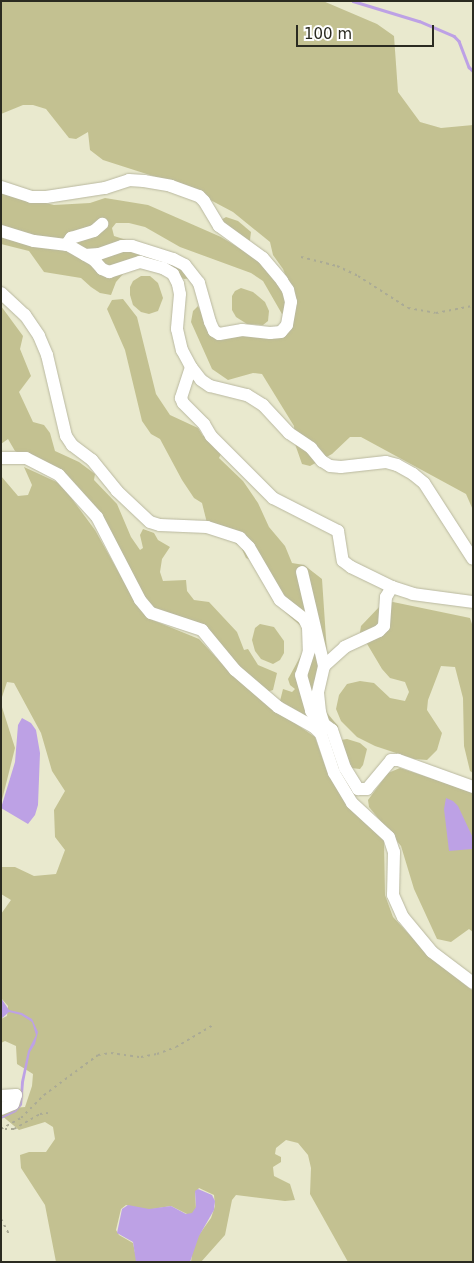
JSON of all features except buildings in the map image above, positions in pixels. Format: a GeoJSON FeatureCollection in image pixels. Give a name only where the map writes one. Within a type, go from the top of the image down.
{"type":"FeatureCollection","features":[{"type":"Feature","properties":{"kind":"street"},"geometry":{"type":"LineString","coordinates":[[1,187],[30,197],[46,197],[105,188],[129,180],[171,186],[199,196],[219,226],[263,258],[282,280],[288,290],[291,302],[288,325],[281,332],[270,333],[242,330],[219,334],[214,331],[210,322],[199,282],[185,265],[173,259],[132,246],[122,246],[99,259]]}},
{"type":"Feature","properties":{"kind":"street"},"geometry":{"type":"LineString","coordinates":[[66,245],[71,238],[94,230],[102,224]]}},
{"type":"Feature","properties":{"kind":"street"},"geometry":{"type":"LineString","coordinates":[[1,231],[34,241],[66,245],[99,259],[109,272],[140,262],[163,268],[173,274],[180,294],[177,329],[182,350],[201,380],[210,386],[247,395],[263,405],[288,433],[311,448],[322,461],[330,466],[386,462],[397,465],[413,474],[424,484],[473,559]]}},
{"type":"Feature","properties":{"kind":"street"},"geometry":{"type":"LineString","coordinates":[[1,293],[24,315],[39,336],[47,355],[66,436],[72,446],[92,460],[116,491],[150,522],[160,525],[206,527],[240,538],[249,547],[280,600],[304,619],[308,627],[309,652],[301,674],[311,711],[316,718],[332,730],[345,768],[358,789],[367,789],[391,760],[398,760],[473,787]]}},
{"type":"Feature","properties":{"kind":"street"},"geometry":{"type":"LineString","coordinates":[[191,367],[181,398],[183,403],[204,424],[211,436],[273,498],[338,531],[343,561],[351,567],[392,587],[413,594],[473,602]]}},
{"type":"Feature","properties":{"kind":"street"},"geometry":{"type":"LineString","coordinates":[[1,458],[26,458],[59,475],[97,517],[140,600],[151,614],[202,630],[242,676],[278,707],[314,727],[321,734],[334,773],[352,803],[389,837],[394,852],[392,895],[403,917],[432,952],[473,984]]}},
{"type":"Feature","properties":{"kind":"street"},"geometry":{"type":"LineString","coordinates":[[302,572],[324,666],[318,693],[320,712],[324,724]]}},
{"type":"Feature","properties":{"kind":"street"},"geometry":{"type":"LineString","coordinates":[[324,666],[345,647],[379,631],[384,626],[386,597],[392,587]]}},
{"type":"Feature","properties":{"kind":"street"},"geometry":{"type":"LineString","coordinates":[[1,1096],[16,1095],[13,1104],[1,1109]]}},
{"type":"Feature","properties":{"kind":"path"},"geometry":{"type":"LineString","coordinates":[[301,257],[337,266],[358,276],[408,308],[436,313],[473,306]]}},
{"type":"Feature","properties":{"kind":"path"},"geometry":{"type":"LineString","coordinates":[[2,1129],[21,1118],[44,1095],[98,1055],[111,1053],[141,1057],[157,1054],[176,1047],[213,1025]]}},
{"type":"Feature","properties":{"kind":"path"},"geometry":{"type":"LineString","coordinates":[[2,1129],[14,1128],[40,1114],[48,1113]]}},
{"type":"Feature","properties":{"kind":"path"},"geometry":{"type":"LineString","coordinates":[[1,1219],[9,1234]]}},
{"type":"Feature","properties":{"kind":"shaded area"},"geometry":{"type":"Polygon","coordinates":[[[1,1],[323,1],[377,24],[394,36],[398,92],[420,122],[441,128],[473,125],[473,510],[466,494],[361,437],[350,437],[332,454],[310,466],[302,464],[295,444],[294,426],[262,374],[253,373],[228,380],[212,369],[191,322],[193,311],[198,306],[212,335],[282,334],[290,287],[283,269],[273,255],[270,242],[233,212],[184,186],[103,160],[90,150],[88,132],[76,139],[69,138],[46,109],[33,105],[23,105],[1,114],[1,1]]]}},
{"type":"Feature","properties":{"kind":"shaded area"},"geometry":{"type":"Polygon","coordinates":[[[1,192],[54,205],[90,203],[105,198],[148,205],[221,237],[267,265],[284,287],[286,311],[282,314],[263,281],[251,273],[180,247],[145,227],[129,223],[116,223],[112,228],[114,236],[145,246],[199,277],[184,279],[163,265],[145,261],[123,274],[116,282],[111,295],[100,293],[81,278],[44,272],[29,251],[1,244],[1,192]]]}},
{"type":"Feature","properties":{"kind":"shaded area"},"geometry":{"type":"Polygon","coordinates":[[[226,217],[238,221],[251,232],[250,240],[247,243],[221,220],[226,217]]]}},
{"type":"Feature","properties":{"kind":"shaded area"},"geometry":{"type":"Polygon","coordinates":[[[141,276],[150,276],[158,283],[163,298],[158,311],[149,314],[141,312],[133,305],[130,287],[133,281],[141,276]]]}},
{"type":"Feature","properties":{"kind":"shaded area"},"geometry":{"type":"Polygon","coordinates":[[[241,288],[253,292],[265,302],[269,311],[268,321],[263,325],[247,324],[236,317],[232,310],[232,296],[235,291],[241,288]]]}},
{"type":"Feature","properties":{"kind":"shaded area"},"geometry":{"type":"Polygon","coordinates":[[[123,299],[137,317],[156,394],[170,415],[198,428],[203,436],[207,435],[221,454],[219,458],[243,481],[258,503],[269,527],[285,546],[292,563],[304,565],[322,579],[328,668],[314,681],[311,694],[338,726],[338,734],[280,701],[283,689],[292,692],[295,689],[290,685],[288,679],[305,648],[303,628],[273,598],[253,561],[246,558],[241,547],[207,523],[202,503],[194,498],[182,480],[160,439],[151,434],[142,421],[125,350],[107,309],[112,300],[123,299]]]}},
{"type":"Feature","properties":{"kind":"shaded area"},"geometry":{"type":"Polygon","coordinates":[[[1,306],[23,336],[20,349],[31,376],[19,392],[33,422],[44,425],[50,433],[55,451],[79,462],[95,474],[94,480],[117,504],[131,537],[140,550],[143,548],[140,535],[143,529],[154,533],[158,540],[170,547],[162,559],[160,572],[163,581],[186,580],[187,591],[194,600],[209,602],[237,632],[244,650],[248,649],[258,665],[277,673],[273,690],[267,692],[254,682],[207,631],[147,605],[99,515],[59,473],[15,451],[8,439],[1,444],[1,306]]]}},
{"type":"Feature","properties":{"kind":"shaded area"},"geometry":{"type":"Polygon","coordinates":[[[24,467],[61,484],[95,530],[129,591],[150,619],[199,639],[225,667],[277,711],[315,737],[327,771],[350,808],[384,841],[385,895],[393,917],[432,959],[473,991],[473,1262],[348,1262],[310,1194],[311,1168],[308,1155],[298,1143],[286,1140],[276,1148],[275,1154],[281,1157],[281,1162],[273,1167],[274,1176],[290,1184],[295,1200],[285,1201],[236,1195],[232,1200],[225,1235],[201,1262],[191,1262],[192,1254],[196,1239],[211,1218],[215,1206],[214,1195],[199,1188],[195,1193],[196,1208],[193,1214],[187,1214],[171,1206],[147,1210],[126,1205],[121,1209],[116,1230],[119,1235],[133,1243],[137,1262],[56,1262],[45,1205],[21,1168],[20,1155],[29,1152],[46,1152],[55,1139],[53,1127],[45,1122],[19,1130],[1,1115],[13,1108],[25,1107],[32,1086],[33,1074],[17,1064],[16,1046],[5,1041],[1,1043],[1,1019],[7,1016],[8,1006],[1,998],[1,914],[11,900],[1,894],[1,867],[15,867],[34,876],[56,874],[65,850],[55,837],[54,810],[65,791],[52,771],[41,733],[14,683],[7,682],[1,700],[1,476],[18,496],[28,495],[32,485],[24,467]]]}},
{"type":"Feature","properties":{"kind":"shaded area"},"geometry":{"type":"Polygon","coordinates":[[[393,602],[470,618],[473,627],[473,773],[470,771],[464,746],[463,698],[455,667],[441,666],[428,700],[427,710],[442,733],[437,750],[427,760],[414,759],[375,746],[357,737],[341,721],[336,709],[339,695],[347,684],[360,681],[374,683],[390,698],[405,701],[409,692],[405,682],[390,678],[382,669],[360,632],[361,626],[381,605],[393,602]]]}},
{"type":"Feature","properties":{"kind":"shaded area"},"geometry":{"type":"Polygon","coordinates":[[[260,624],[274,627],[284,641],[284,653],[280,660],[273,664],[261,659],[255,651],[252,640],[255,628],[260,624]]]}},
{"type":"Feature","properties":{"kind":"shaded area"},"geometry":{"type":"Polygon","coordinates":[[[1,704],[15,748],[1,804],[1,704]]]}},
{"type":"Feature","properties":{"kind":"shaded area"},"geometry":{"type":"Polygon","coordinates":[[[22,718],[31,723],[36,730],[40,753],[38,805],[35,815],[28,824],[1,808],[15,762],[18,725],[22,718]]]}},
{"type":"Feature","properties":{"kind":"shaded area"},"geometry":{"type":"Polygon","coordinates":[[[347,739],[360,743],[367,749],[363,765],[360,769],[351,768],[341,740],[347,739]]]}},
{"type":"Feature","properties":{"kind":"shaded area"},"geometry":{"type":"Polygon","coordinates":[[[400,768],[473,792],[473,932],[469,929],[451,942],[437,939],[414,889],[401,846],[369,807],[368,800],[388,773],[400,768]]]}},
{"type":"Feature","properties":{"kind":"shaded area"},"geometry":{"type":"Polygon","coordinates":[[[446,798],[458,806],[473,838],[472,849],[449,851],[444,809],[446,798]]]}},
{"type":"Feature","properties":{"kind":"shaded area"},"geometry":{"type":"Polygon","coordinates":[[[1,998],[9,1010],[22,1013],[32,1019],[38,1032],[35,1044],[30,1052],[22,1105],[16,1112],[1,1119],[1,1117],[15,1110],[20,1104],[21,1082],[28,1051],[36,1035],[32,1022],[21,1015],[9,1012],[1,1019],[1,998]]]}},
{"type":"Feature","properties":{"kind":"shaded area"},"geometry":{"type":"Polygon","coordinates":[[[198,1189],[212,1195],[215,1201],[214,1210],[199,1236],[190,1262],[136,1262],[133,1242],[117,1233],[122,1209],[128,1205],[149,1209],[171,1206],[186,1214],[192,1213],[196,1207],[195,1191],[198,1189]]]}},
{"type":"Feature","properties":{"kind":"waterway"},"geometry":{"type":"LineString","coordinates":[[353,1],[419,21],[454,36],[459,41],[469,67],[473,71]]}}]}
